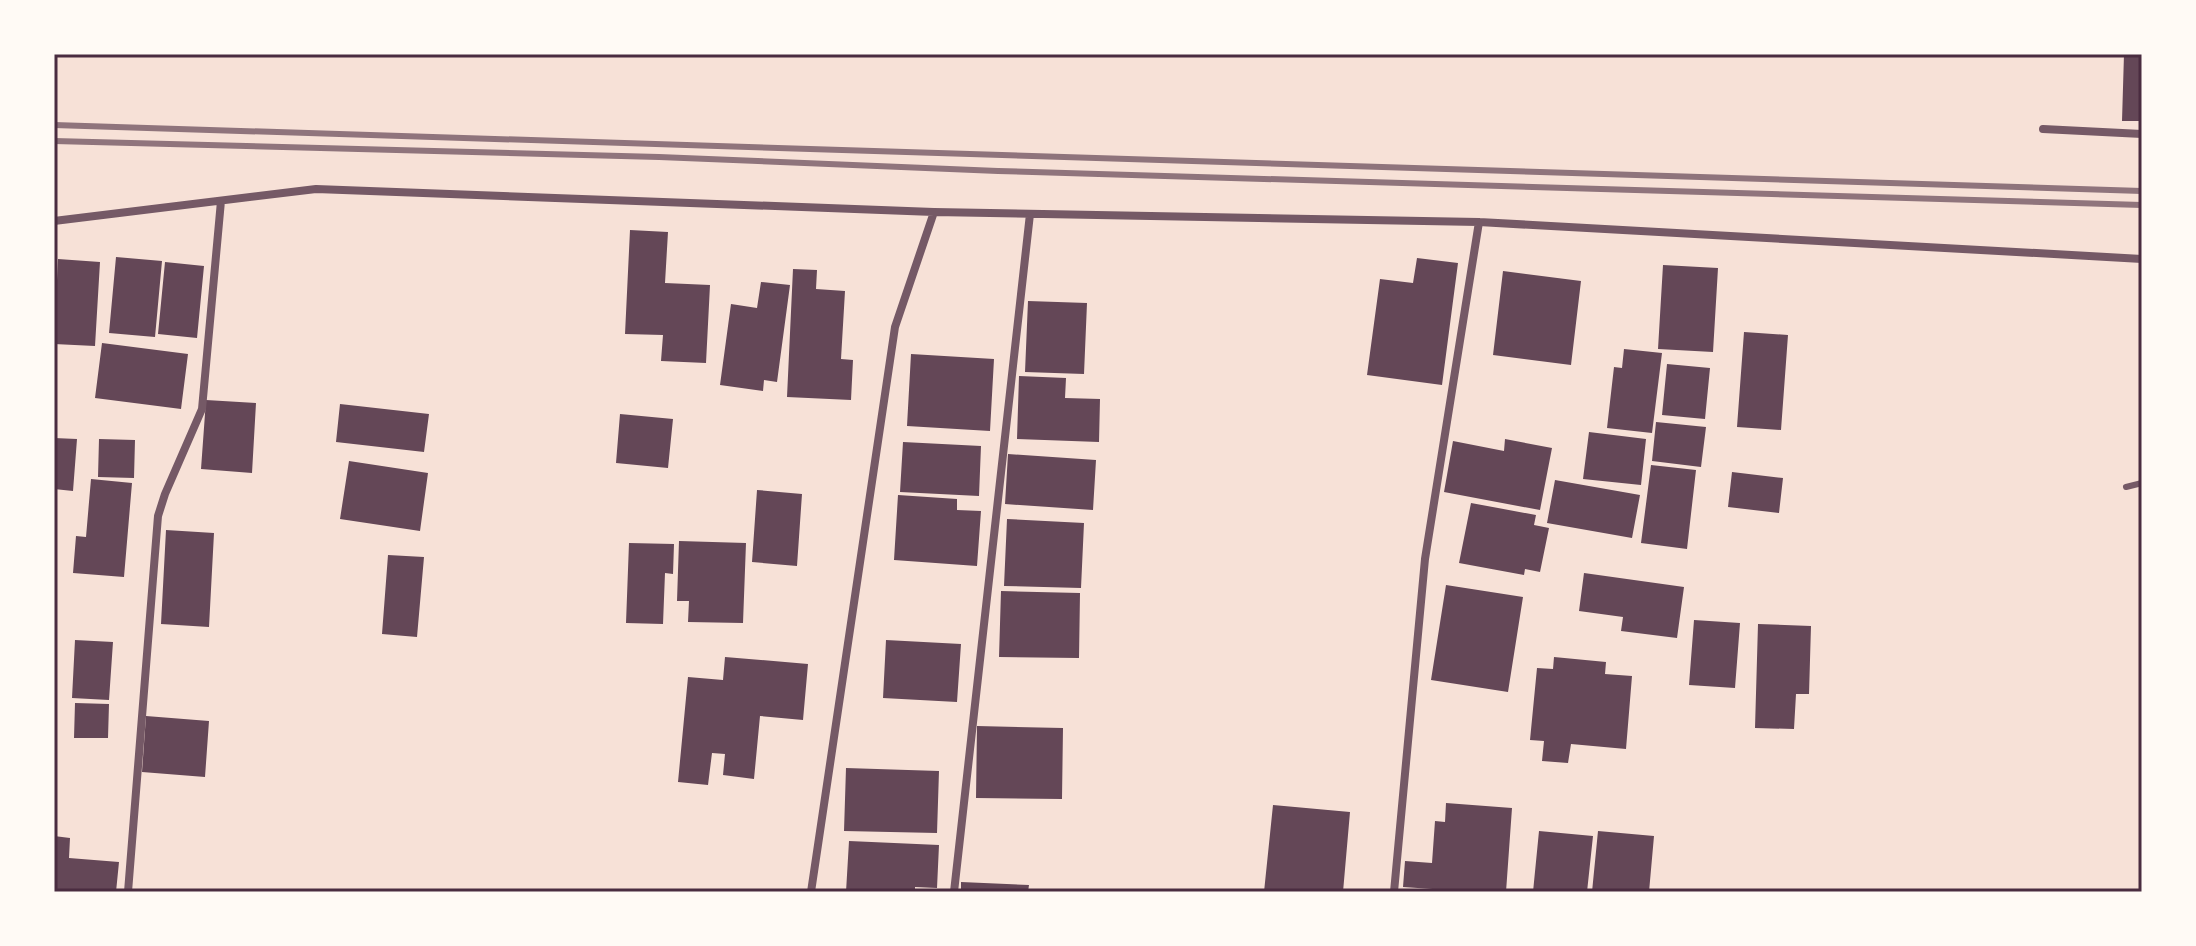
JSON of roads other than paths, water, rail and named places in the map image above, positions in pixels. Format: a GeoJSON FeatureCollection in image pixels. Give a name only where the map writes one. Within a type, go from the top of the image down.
{"type":"FeatureCollection","features":[{"type":"Feature","properties":{"kind":"street"},"geometry":{"type":"LineString","coordinates":[[2043,129],[2142,134]]}},
{"type":"Feature","properties":{"kind":"street"},"geometry":{"type":"LineString","coordinates":[[54,221],[316,189],[934,212],[1479,222],[2142,259]]}},
{"type":"Feature","properties":{"kind":"street"},"geometry":{"type":"LineString","coordinates":[[128,892],[158,516],[202,409],[221,201]]}},
{"type":"Feature","properties":{"kind":"street"},"geometry":{"type":"LineString","coordinates":[[811,892],[895,327],[934,212]]}},
{"type":"Feature","properties":{"kind":"street"},"geometry":{"type":"LineString","coordinates":[[954,892],[1030,214]]}},
{"type":"Feature","properties":{"kind":"street"},"geometry":{"type":"LineString","coordinates":[[1394,892],[1425,559],[1479,222]]}},
{"type":"Feature","properties":{"kind":"lane"},"geometry":{"type":"LineString","coordinates":[[2126,487],[2142,483]]}},
{"type":"Feature","properties":{"kind":"railway"},"geometry":{"type":"LineString","coordinates":[[54,125],[2142,191]]}},
{"type":"Feature","properties":{"kind":"railway"},"geometry":{"type":"LineString","coordinates":[[54,141],[659,157],[998,171],[2142,205]]}}]}
